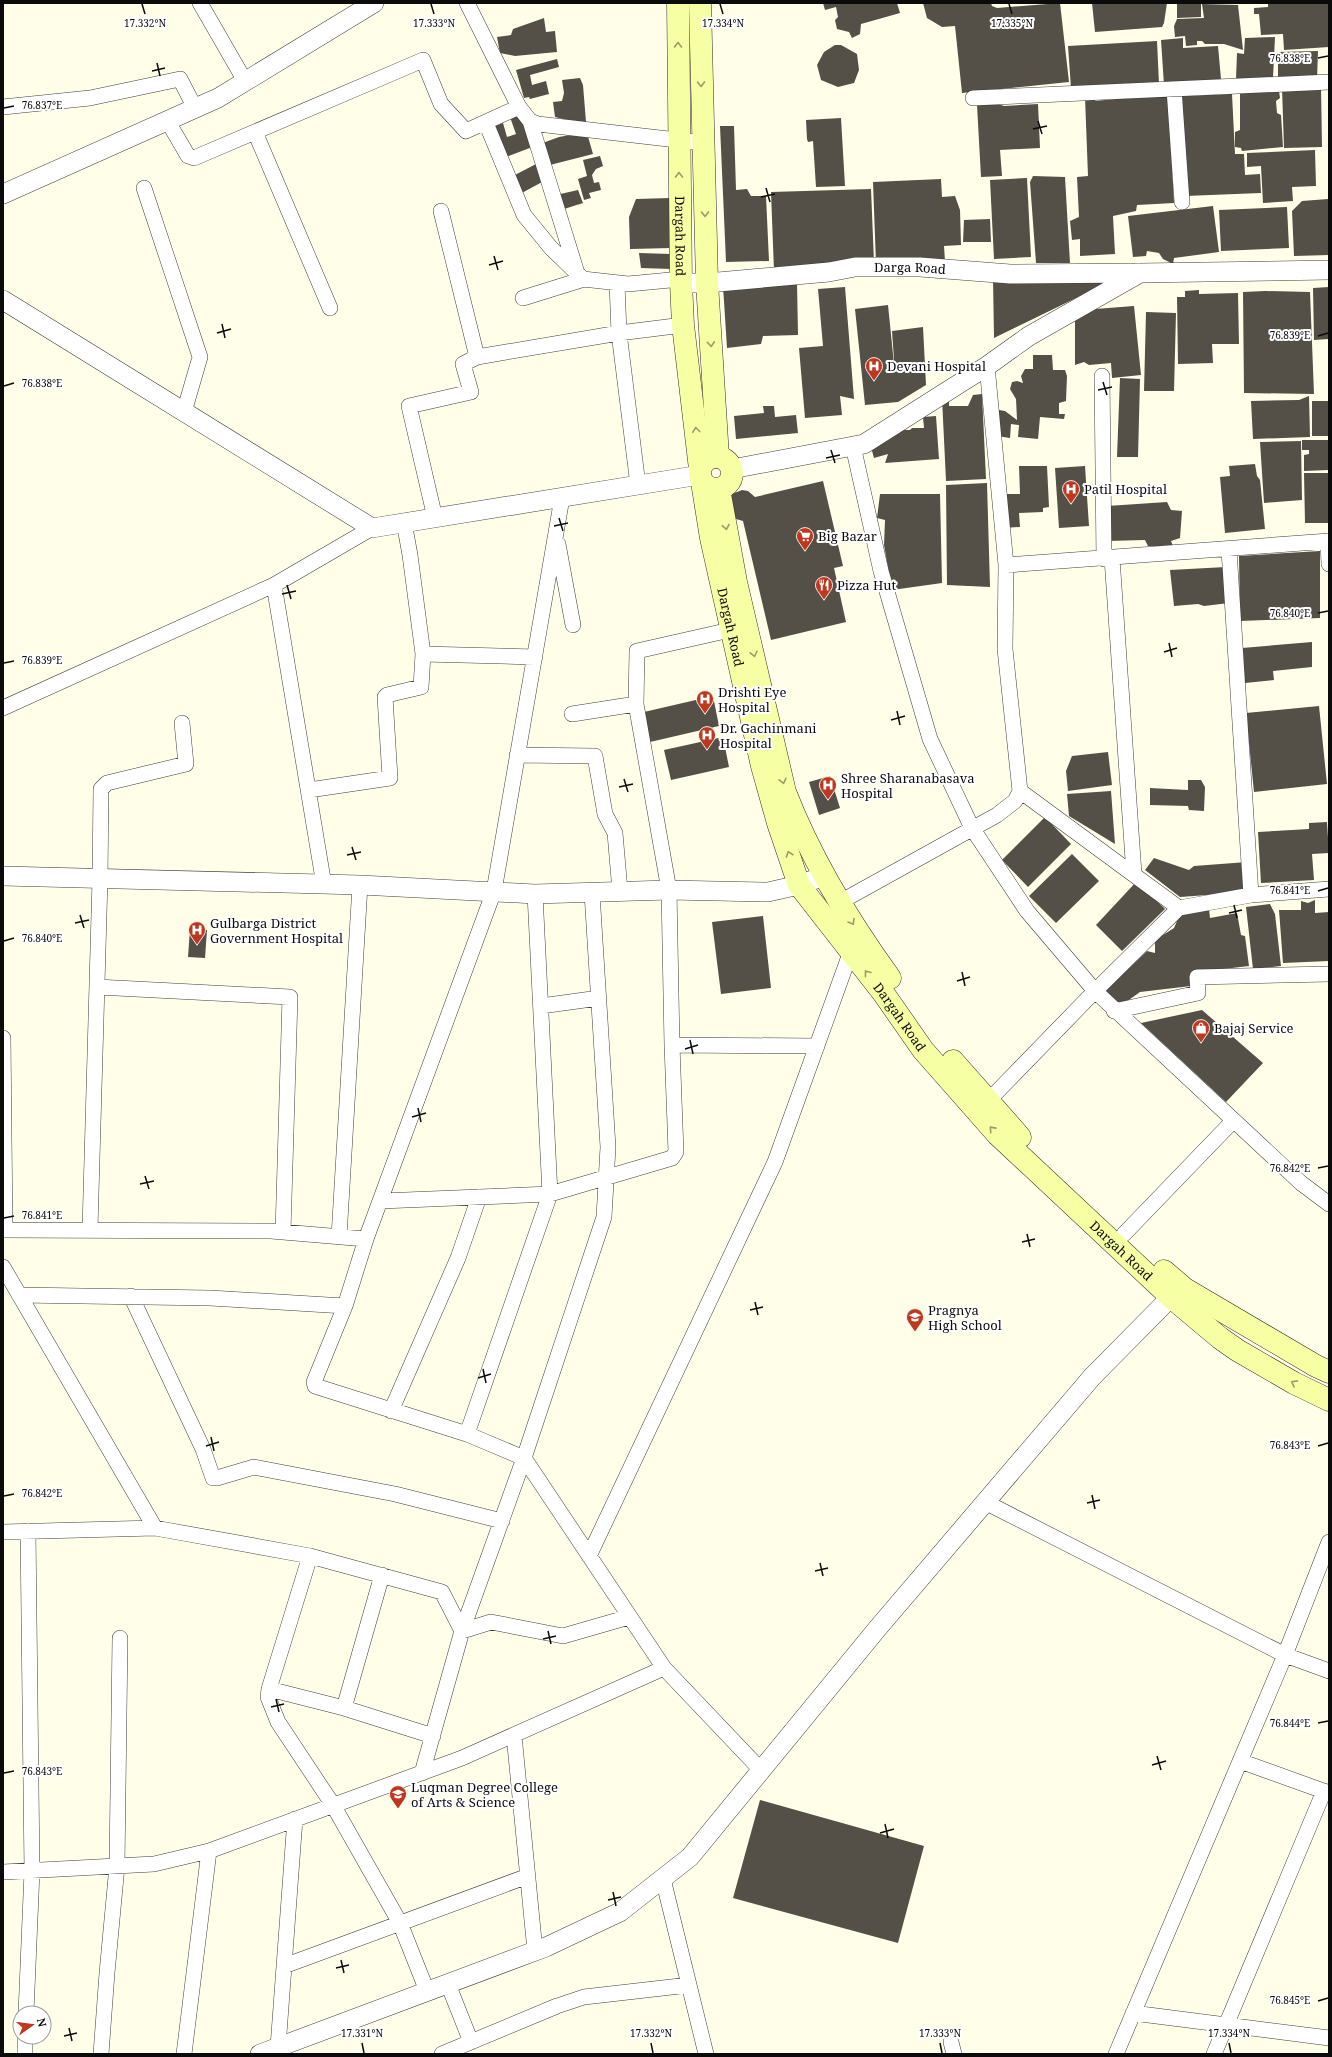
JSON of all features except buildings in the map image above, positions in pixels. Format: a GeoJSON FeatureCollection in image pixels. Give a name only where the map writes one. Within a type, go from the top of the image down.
{"type":"FeatureCollection","features":[{"type":"Feature","properties":{"kind":"main road","name":"Dargah Road"},"geometry":{"type":"LineString","coordinates":[[678,3],[681,281],[683,325],[705,479],[711,538],[730,630],[762,766],[778,823],[799,885],[851,951],[923,1050],[997,1134],[1171,1297],[1237,1350],[1294,1383],[1329,1400]]}},
{"type":"Feature","properties":{"kind":"main road","name":"Dargah Road"},"geometry":{"type":"LineString","coordinates":[[700,3],[706,283],[725,463]]}},
{"type":"Feature","properties":{"kind":"main road"},"geometry":{"type":"LineString","coordinates":[[707,459],[725,463],[730,482],[705,479],[707,459]]}},
{"type":"Feature","properties":{"kind":"main road","name":"Dargah Road"},"geometry":{"type":"LineString","coordinates":[[705,479],[736,582],[786,792],[795,816],[824,876],[865,943],[931,1037],[1018,1135],[1124,1234],[1185,1289],[1316,1366],[1329,1372]]}},
{"type":"Feature","properties":{"kind":"street"},"geometry":{"type":"LineString","coordinates":[[200,3],[245,81]]}},
{"type":"Feature","properties":{"kind":"street"},"geometry":{"type":"LineString","coordinates":[[3,194],[218,98],[374,3]]}},
{"type":"Feature","properties":{"kind":"street"},"geometry":{"type":"LineString","coordinates":[[467,3],[519,107],[530,121],[580,276]]}},
{"type":"Feature","properties":{"kind":"street"},"geometry":{"type":"LineString","coordinates":[[167,120],[191,158],[422,60],[442,104],[466,131],[519,107]]}},
{"type":"Feature","properties":{"kind":"street"},"geometry":{"type":"LineString","coordinates":[[3,107],[90,98],[180,79],[195,108]]}},
{"type":"Feature","properties":{"kind":"street"},"geometry":{"type":"LineString","coordinates":[[973,98],[1329,82]]}},
{"type":"Feature","properties":{"kind":"street"},"geometry":{"type":"LineString","coordinates":[[1174,89],[1182,202]]}},
{"type":"Feature","properties":{"kind":"street"},"geometry":{"type":"LineString","coordinates":[[530,121],[538,124],[703,143]]}},
{"type":"Feature","properties":{"kind":"street"},"geometry":{"type":"LineString","coordinates":[[486,123],[524,215],[551,248],[580,276]]}},
{"type":"Feature","properties":{"kind":"street"},"geometry":{"type":"LineString","coordinates":[[255,132],[330,308]]}},
{"type":"Feature","properties":{"kind":"street"},"geometry":{"type":"LineString","coordinates":[[144,188],[200,357],[184,412]]}},
{"type":"Feature","properties":{"kind":"street"},"geometry":{"type":"LineString","coordinates":[[441,210],[478,357]]}},
{"type":"Feature","properties":{"kind":"street","name":"Darga Road"},"geometry":{"type":"LineString","coordinates":[[681,281],[706,283],[829,272],[855,267],[920,267],[1010,274],[1329,270]]}},
{"type":"Feature","properties":{"kind":"street"},"geometry":{"type":"LineString","coordinates":[[725,463],[864,444],[987,366],[1029,336],[1140,273]]}},
{"type":"Feature","properties":{"kind":"street"},"geometry":{"type":"LineString","coordinates":[[523,298],[580,276],[628,284],[681,281]]}},
{"type":"Feature","properties":{"kind":"street"},"geometry":{"type":"LineString","coordinates":[[617,283],[619,333],[638,485]]}},
{"type":"Feature","properties":{"kind":"street"},"geometry":{"type":"LineString","coordinates":[[3,300],[372,528]]}},
{"type":"Feature","properties":{"kind":"street"},"geometry":{"type":"LineString","coordinates":[[435,518],[409,406],[472,392],[463,364],[478,357],[619,333],[683,325]]}},
{"type":"Feature","properties":{"kind":"street"},"geometry":{"type":"LineString","coordinates":[[840,902],[972,828],[997,816],[1015,801],[1020,791],[1005,649],[1006,565],[987,366]]}},
{"type":"Feature","properties":{"kind":"street"},"geometry":{"type":"LineString","coordinates":[[1102,376],[1108,558],[1134,874]]}},
{"type":"Feature","properties":{"kind":"street"},"geometry":{"type":"LineString","coordinates":[[852,446],[881,571],[930,739],[972,828],[1027,911],[1095,991],[1114,1011],[1301,1183],[1329,1204]]}},
{"type":"Feature","properties":{"kind":"street"},"geometry":{"type":"LineString","coordinates":[[3,708],[274,585],[372,528],[638,485],[705,479]]}},
{"type":"Feature","properties":{"kind":"street"},"geometry":{"type":"LineString","coordinates":[[562,498],[494,891],[366,1239],[345,1306],[314,1384],[317,1387],[467,1434],[524,1458],[664,1668],[761,1770]]}},
{"type":"Feature","properties":{"kind":"street"},"geometry":{"type":"LineString","coordinates":[[309,790],[390,778],[385,697],[386,695],[421,688],[423,654],[410,555],[404,522]]}},
{"type":"Feature","properties":{"kind":"street"},"geometry":{"type":"LineString","coordinates":[[556,534],[573,625]]}},
{"type":"Feature","properties":{"kind":"street"},"geometry":{"type":"LineString","coordinates":[[1006,565],[1229,550],[1328,541],[1329,564]]}},
{"type":"Feature","properties":{"kind":"street"},"geometry":{"type":"LineString","coordinates":[[1229,550],[1251,895]]}},
{"type":"Feature","properties":{"kind":"street"},"geometry":{"type":"LineString","coordinates":[[274,585],[324,885]]}},
{"type":"Feature","properties":{"kind":"street"},"geometry":{"type":"LineString","coordinates":[[381,1201],[550,1194],[672,1158],[675,1155],[669,890],[636,704],[637,651],[730,630]]}},
{"type":"Feature","properties":{"kind":"street"},"geometry":{"type":"LineString","coordinates":[[423,654],[535,657]]}},
{"type":"Feature","properties":{"kind":"street"},"geometry":{"type":"LineString","coordinates":[[572,714],[636,704]]}},
{"type":"Feature","properties":{"kind":"street"},"geometry":{"type":"LineString","coordinates":[[90,1229],[102,787],[106,783],[186,764],[182,723]]}},
{"type":"Feature","properties":{"kind":"street"},"geometry":{"type":"LineString","coordinates":[[517,755],[595,756],[605,814],[615,833],[620,892]]}},
{"type":"Feature","properties":{"kind":"street"},"geometry":{"type":"LineString","coordinates":[[1020,791],[1179,908]]}},
{"type":"Feature","properties":{"kind":"street"},"geometry":{"type":"LineString","coordinates":[[3,876],[360,885],[535,894],[669,890],[768,892],[799,885],[824,876]]}},
{"type":"Feature","properties":{"kind":"street"},"geometry":{"type":"LineString","coordinates":[[338,1237],[360,885]]}},
{"type":"Feature","properties":{"kind":"street"},"geometry":{"type":"LineString","coordinates":[[988,1101],[1095,991],[1179,908],[1251,895],[1329,889]]}},
{"type":"Feature","properties":{"kind":"street"},"geometry":{"type":"LineString","coordinates":[[422,1773],[462,1632],[524,1458],[604,1217],[608,1146],[592,893]]}},
{"type":"Feature","properties":{"kind":"street"},"geometry":{"type":"LineString","coordinates":[[467,1434],[550,1194],[535,894]]}},
{"type":"Feature","properties":{"kind":"street"},"geometry":{"type":"LineString","coordinates":[[589,1556],[775,1162],[851,951]]}},
{"type":"Feature","properties":{"kind":"street"},"geometry":{"type":"LineString","coordinates":[[1114,1011],[1198,992],[1197,977],[1329,974]]}},
{"type":"Feature","properties":{"kind":"street"},"geometry":{"type":"LineString","coordinates":[[97,987],[290,997],[283,1232]]}},
{"type":"Feature","properties":{"kind":"street"},"geometry":{"type":"LineString","coordinates":[[541,1006],[599,998]]}},
{"type":"Feature","properties":{"kind":"street"},"geometry":{"type":"LineString","coordinates":[[3,1038],[4,1230],[90,1229],[283,1232],[366,1239]]}},
{"type":"Feature","properties":{"kind":"street"},"geometry":{"type":"LineString","coordinates":[[672,1045],[816,1046]]}},
{"type":"Feature","properties":{"kind":"street"},"geometry":{"type":"LineString","coordinates":[[1124,1234],[1233,1121]]}},
{"type":"Feature","properties":{"kind":"street"},"geometry":{"type":"LineString","coordinates":[[391,1411],[458,1258],[479,1198]]}},
{"type":"Feature","properties":{"kind":"street"},"geometry":{"type":"LineString","coordinates":[[3,1267],[155,1528]]}},
{"type":"Feature","properties":{"kind":"street"},"geometry":{"type":"LineString","coordinates":[[19,1295],[210,1298],[345,1306]]}},
{"type":"Feature","properties":{"kind":"street"},"geometry":{"type":"LineString","coordinates":[[131,1296],[203,1449],[213,1478],[254,1467],[395,1494],[502,1521]]}},
{"type":"Feature","properties":{"kind":"street"},"geometry":{"type":"LineString","coordinates":[[260,2054],[535,1951],[620,1912],[690,1857],[877,1629],[1092,1377],[1171,1297]]}},
{"type":"Feature","properties":{"kind":"street"},"geometry":{"type":"LineString","coordinates":[[985,1502],[1285,1655],[1329,1671]]}},
{"type":"Feature","properties":{"kind":"street"},"geometry":{"type":"LineString","coordinates":[[3,1532],[155,1528],[310,1556],[442,1592],[462,1632]]}},
{"type":"Feature","properties":{"kind":"street"},"geometry":{"type":"LineString","coordinates":[[26,2005],[32,1871],[28,1531]]}},
{"type":"Feature","properties":{"kind":"street"},"geometry":{"type":"LineString","coordinates":[[1116,2054],[1285,1655],[1329,1542]]}},
{"type":"Feature","properties":{"kind":"street"},"geometry":{"type":"LineString","coordinates":[[310,1556],[269,1689],[268,1697],[278,1722],[333,1805],[400,1923],[427,1991]]}},
{"type":"Feature","properties":{"kind":"street"},"geometry":{"type":"LineString","coordinates":[[344,1708],[382,1576]]}},
{"type":"Feature","properties":{"kind":"street"},"geometry":{"type":"LineString","coordinates":[[462,1632],[491,1622],[562,1636],[629,1617]]}},
{"type":"Feature","properties":{"kind":"street"},"geometry":{"type":"LineString","coordinates":[[101,2054],[117,1866],[120,1638]]}},
{"type":"Feature","properties":{"kind":"street"},"geometry":{"type":"LineString","coordinates":[[3,1872],[154,1864],[209,1851],[462,1758],[664,1668]]}},
{"type":"Feature","properties":{"kind":"street"},"geometry":{"type":"LineString","coordinates":[[269,1689],[344,1708],[433,1736]]}},
{"type":"Feature","properties":{"kind":"street"},"geometry":{"type":"LineString","coordinates":[[514,1735],[535,1951]]}},
{"type":"Feature","properties":{"kind":"street"},"geometry":{"type":"LineString","coordinates":[[1214,2054],[1225,2024],[1326,1792],[1240,1761]]}},
{"type":"Feature","properties":{"kind":"street"},"geometry":{"type":"LineString","coordinates":[[278,2047],[295,1819]]}},
{"type":"Feature","properties":{"kind":"street"},"geometry":{"type":"LineString","coordinates":[[184,2054],[209,1851]]}},
{"type":"Feature","properties":{"kind":"street"},"geometry":{"type":"LineString","coordinates":[[284,1966],[528,1876]]}},
{"type":"Feature","properties":{"kind":"street"},"geometry":{"type":"LineString","coordinates":[[662,1878],[706,2054]]}},
{"type":"Feature","properties":{"kind":"street"},"geometry":{"type":"LineString","coordinates":[[448,1984],[471,2042]]}},
{"type":"Feature","properties":{"kind":"street"},"geometry":{"type":"LineString","coordinates":[[442,2054],[557,2006],[584,1997],[689,1985]]}},
{"type":"Feature","properties":{"kind":"street"},"geometry":{"type":"LineString","coordinates":[[1134,2013],[1329,2038]]}},
{"type":"Feature","properties":{"kind":"place","name":"Devani Hospital"},"geometry":{"type":"Point","coordinates":[874,381]}},
{"type":"Feature","properties":{"kind":"place","name":"Patil Hospital"},"geometry":{"type":"Point","coordinates":[1071,504]}},
{"type":"Feature","properties":{"kind":"place","name":"Big Bazar"},"geometry":{"type":"Point","coordinates":[805,551]}},
{"type":"Feature","properties":{"kind":"place","name":"Pizza Hut"},"geometry":{"type":"Point","coordinates":[824,600]}},
{"type":"Feature","properties":{"kind":"place","name":"Drishti Eye Hospital"},"geometry":{"type":"Point","coordinates":[705,714]}},
{"type":"Feature","properties":{"kind":"place","name":"Dr. Gachinmani Hospital"},"geometry":{"type":"Point","coordinates":[707,750]}},
{"type":"Feature","properties":{"kind":"place","name":"Shree Sharanabasava Hospital"},"geometry":{"type":"Point","coordinates":[828,800]}},
{"type":"Feature","properties":{"kind":"place","name":"Gulbarga District Government Hospital"},"geometry":{"type":"Point","coordinates":[197,945]}},
{"type":"Feature","properties":{"kind":"place","name":"Bajaj Service"},"geometry":{"type":"Point","coordinates":[1201,1043]}},
{"type":"Feature","properties":{"kind":"place","name":"Pragnya High School"},"geometry":{"type":"Point","coordinates":[915,1332]}},
{"type":"Feature","properties":{"kind":"place","name":"Luqman Degree College of Arts & Science"},"geometry":{"type":"Point","coordinates":[398,1809]}}]}
